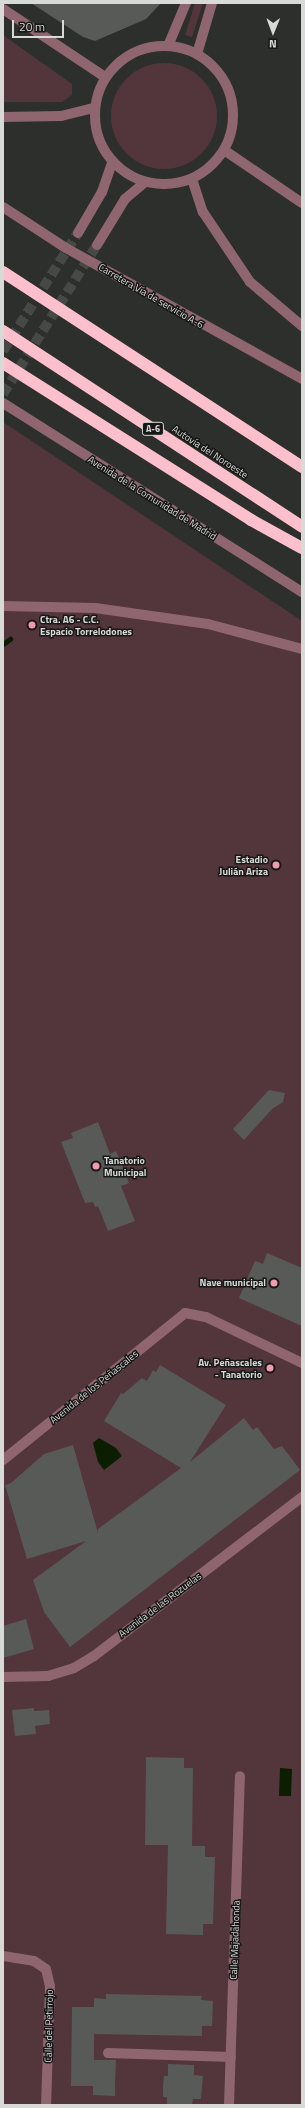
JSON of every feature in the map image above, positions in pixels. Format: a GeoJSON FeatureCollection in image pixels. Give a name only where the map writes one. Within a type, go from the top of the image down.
{"type":"FeatureCollection","features":[{"type":"Feature","properties":{"kind":"highway"},"geometry":{"type":"LineString","coordinates":[[3,272],[302,467]]}},
{"type":"Feature","properties":{"kind":"highway","name":"Autovía del Noroeste"},"geometry":{"type":"LineString","coordinates":[[3,331],[302,527]]}},
{"type":"Feature","properties":{"kind":"highway"},"geometry":{"type":"LineString","coordinates":[[3,363],[251,520],[302,548]]}},
{"type":"Feature","properties":{"kind":"street"},"geometry":{"type":"LineString","coordinates":[[168,46],[186,3]]}},
{"type":"Feature","properties":{"kind":"street"},"geometry":{"type":"LineString","coordinates":[[196,54],[212,3]]}},
{"type":"Feature","properties":{"kind":"street"},"geometry":{"type":"LineString","coordinates":[[3,9],[105,78]]}},
{"type":"Feature","properties":{"kind":"street"},"geometry":{"type":"LineString","coordinates":[[168,46],[196,54],[216,70],[231,96],[233,115],[231,133],[224,150],[210,167],[192,179],[160,185],[145,182],[129,176],[112,163],[98,137],[94,108],[105,78],[122,60],[144,49],[168,46]]}},
{"type":"Feature","properties":{"kind":"street"},"geometry":{"type":"LineString","coordinates":[[3,117],[61,116],[94,108]]}},
{"type":"Feature","properties":{"kind":"street"},"geometry":{"type":"LineString","coordinates":[[224,150],[302,203]]}},
{"type":"Feature","properties":{"kind":"street"},"geometry":{"type":"LineString","coordinates":[[78,233],[102,192],[112,163]]}},
{"type":"Feature","properties":{"kind":"street"},"geometry":{"type":"LineString","coordinates":[[192,179],[203,212],[250,282],[302,326]]}},
{"type":"Feature","properties":{"kind":"street"},"geometry":{"type":"LineString","coordinates":[[97,245],[125,199],[145,182]]}},
{"type":"Feature","properties":{"kind":"street","name":"Carretera Vía de servicio A-6"},"geometry":{"type":"LineString","coordinates":[[3,207],[66,248],[302,380]]}},
{"type":"Feature","properties":{"kind":"street","name":"Avenida de la Comunidad de Madrid"},"geometry":{"type":"LineString","coordinates":[[3,403],[302,592]]}},
{"type":"Feature","properties":{"kind":"street"},"geometry":{"type":"LineString","coordinates":[[3,606],[95,608],[193,622],[302,649]]}},
{"type":"Feature","properties":{"kind":"street","name":"Avenida de los Peñascales"},"geometry":{"type":"LineString","coordinates":[[3,1460],[185,1313],[206,1317],[302,1363]]}},
{"type":"Feature","properties":{"kind":"street","name":"Avenida de las Rozuelas"},"geometry":{"type":"LineString","coordinates":[[3,1677],[48,1676],[81,1664],[302,1497]]}},
{"type":"Feature","properties":{"kind":"street","name":"Calle Majadahonda"},"geometry":{"type":"LineString","coordinates":[[229,2105],[240,1776]]}},
{"type":"Feature","properties":{"kind":"street","name":"Calle del Petirrojo"},"geometry":{"type":"LineString","coordinates":[[3,1956],[34,1961],[46,1969],[50,1986],[46,2105]]}},
{"type":"Feature","properties":{"kind":"street"},"geometry":{"type":"LineString","coordinates":[[108,2053],[231,2057]]}},
{"type":"Feature","properties":{"kind":"shaded area"},"geometry":{"type":"Polygon","coordinates":[[[195,3],[203,3],[192,37],[185,35],[195,3]]]}},
{"type":"Feature","properties":{"kind":"shaded area"},"geometry":{"type":"Polygon","coordinates":[[[3,35],[72,84],[72,95],[62,102],[3,102],[3,35]]]}},
{"type":"Feature","properties":{"kind":"shaded area"},"geometry":{"type":"Polygon","coordinates":[[[164,63],[184,67],[201,79],[213,96],[217,116],[213,136],[201,153],[184,165],[164,169],[144,165],[127,153],[115,136],[111,116],[115,96],[127,79],[144,67],[164,63]]]}},
{"type":"Feature","properties":{"kind":"shaded area"},"geometry":{"type":"Polygon","coordinates":[[[3,422],[302,621],[302,2105],[3,2105],[3,422]]]}},
{"type":"Feature","properties":{"kind":"shaded area"},"geometry":{"type":"Polygon","coordinates":[[[99,1438],[116,1448],[122,1456],[104,1470],[98,1462],[93,1443],[99,1438]]]}},
{"type":"Feature","properties":{"kind":"shaded area"},"geometry":{"type":"Polygon","coordinates":[[[280,1768],[292,1769],[291,1796],[279,1796],[280,1768]]]}},
{"type":"Feature","properties":{"kind":"building"},"geometry":{"type":"Polygon","coordinates":[[[31,3],[161,3],[146,19],[95,41],[83,37],[31,3]]]}},
{"type":"Feature","properties":{"kind":"building"},"geometry":{"type":"Polygon","coordinates":[[[269,1090],[285,1093],[283,1102],[272,1109],[244,1140],[233,1129],[269,1090]]]}},
{"type":"Feature","properties":{"kind":"building","name":"Tanatorio Municipal"},"geometry":{"type":"Polygon","coordinates":[[[98,1122],[110,1154],[116,1151],[129,1183],[121,1186],[135,1221],[108,1231],[98,1206],[95,1207],[93,1202],[85,1203],[61,1142],[73,1138],[71,1133],[98,1122]]]}},
{"type":"Feature","properties":{"kind":"building","name":"Nave municipal"},"geometry":{"type":"Polygon","coordinates":[[[267,1253],[302,1268],[302,1326],[239,1298],[255,1261],[263,1264],[267,1253]]]}},
{"type":"Feature","properties":{"kind":"building"},"geometry":{"type":"Polygon","coordinates":[[[160,1365],[226,1405],[190,1462],[244,1418],[253,1430],[257,1427],[274,1449],[282,1446],[300,1470],[70,1647],[44,1612],[33,1580],[86,1541],[27,1559],[5,1485],[11,1483],[44,1454],[73,1445],[98,1533],[98,1529],[181,1468],[104,1421],[121,1393],[123,1394],[142,1378],[147,1381],[153,1370],[156,1372],[160,1365]]]}},
{"type":"Feature","properties":{"kind":"building"},"geometry":{"type":"Polygon","coordinates":[[[26,1619],[34,1649],[3,1658],[3,1626],[26,1619]]]}},
{"type":"Feature","properties":{"kind":"building"},"geometry":{"type":"Polygon","coordinates":[[[34,1708],[34,1711],[49,1710],[50,1724],[35,1726],[36,1734],[15,1736],[12,1710],[34,1708]]]}},
{"type":"Feature","properties":{"kind":"building"},"geometry":{"type":"Polygon","coordinates":[[[146,1757],[184,1758],[184,1768],[193,1768],[192,1846],[205,1846],[205,1857],[215,1857],[213,1924],[203,1924],[203,1935],[166,1934],[168,1845],[145,1845],[146,1757]]]}},
{"type":"Feature","properties":{"kind":"building"},"geometry":{"type":"Polygon","coordinates":[[[106,1994],[202,1996],[201,2000],[213,2001],[212,2026],[202,2026],[202,2036],[94,2034],[94,2060],[116,2060],[115,2096],[93,2095],[93,2086],[71,2086],[72,2007],[94,2007],[94,1998],[106,1999],[106,1994]]]}},
{"type":"Feature","properties":{"kind":"building"},"geometry":{"type":"Polygon","coordinates":[[[168,2064],[194,2065],[194,2075],[203,2076],[201,2099],[193,2099],[192,2105],[167,2105],[167,2097],[163,2097],[163,2086],[164,2076],[168,2076],[168,2064]]]}},
{"type":"Feature","properties":{"kind":"waterway"},"geometry":{"type":"LineString","coordinates":[[3,644],[10,639]]}},
{"type":"Feature","properties":{"kind":"tunnel"},"geometry":{"type":"LineString","coordinates":[[3,351],[78,233]]}},
{"type":"Feature","properties":{"kind":"tunnel"},"geometry":{"type":"LineString","coordinates":[[3,394],[97,245]]}},
{"type":"Feature","properties":{"kind":"place","name":"Ctra. A6 - C.C. Espacio Torrelodones"},"geometry":{"type":"Point","coordinates":[32,625]}},
{"type":"Feature","properties":{"kind":"place","name":"Estadio Julián Ariza"},"geometry":{"type":"Point","coordinates":[276,865]}},
{"type":"Feature","properties":{"kind":"place","name":"Tanatorio Municipal"},"geometry":{"type":"Point","coordinates":[96,1166]}},
{"type":"Feature","properties":{"kind":"place","name":"Nave municipal"},"geometry":{"type":"Point","coordinates":[274,1283]}},
{"type":"Feature","properties":{"kind":"place","name":"Av. Peñascales - Tanatorio"},"geometry":{"type":"Point","coordinates":[270,1368]}}]}
